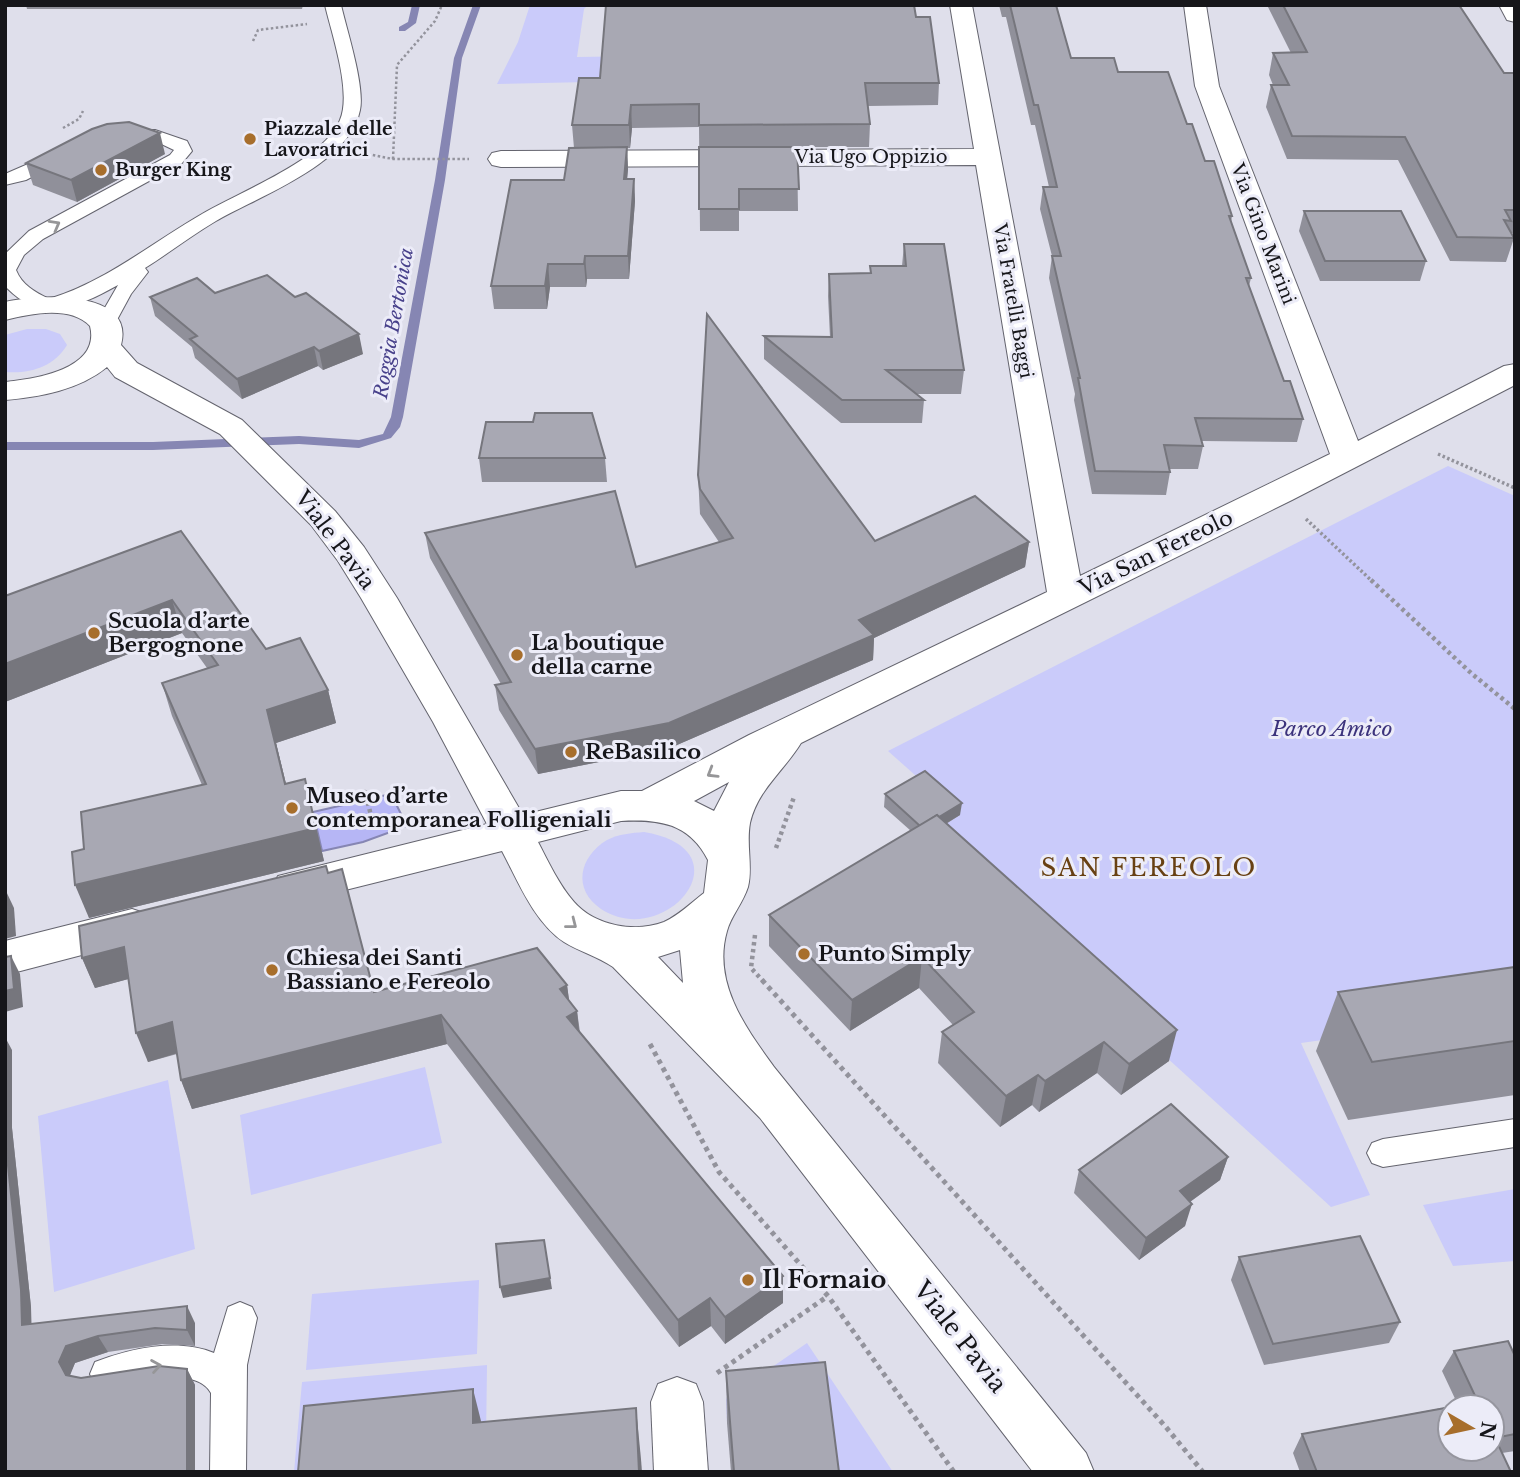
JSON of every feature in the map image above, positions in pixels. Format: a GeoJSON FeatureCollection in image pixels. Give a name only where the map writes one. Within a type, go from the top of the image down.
{"type":"FeatureCollection","features":[{"type":"Feature","properties":{"kind":"street","name":"Via Fratelli Baggi"},"geometry":{"type":"LineString","coordinates":[[961,5],[1066,597]]}},
{"type":"Feature","properties":{"kind":"street","name":"Via Gino Marini"},"geometry":{"type":"LineString","coordinates":[[1195,5],[1207,86],[1348,458]]}},
{"type":"Feature","properties":{"kind":"street"},"geometry":{"type":"LineString","coordinates":[[1510,5],[1515,15]]}},
{"type":"Feature","properties":{"kind":"street","name":"Via Ugo Oppizio"},"geometry":{"type":"LineString","coordinates":[[501,159],[988,157]]}},
{"type":"Feature","properties":{"kind":"street"},"geometry":{"type":"LineString","coordinates":[[5,311],[49,304]]}},
{"type":"Feature","properties":{"kind":"street","name":"Viale Pavia"},"geometry":{"type":"LineString","coordinates":[[49,304],[87,311],[106,335],[126,370],[230,428],[295,486],[352,555],[470,754],[559,914],[580,931],[608,942],[628,955],[776,1104]]}},
{"type":"Feature","properties":{"kind":"street"},"geometry":{"type":"LineString","coordinates":[[5,391],[51,384],[76,374],[95,360],[106,335]]}},
{"type":"Feature","properties":{"kind":"street","name":"Via San Fereolo"},"geometry":{"type":"LineString","coordinates":[[650,804],[674,795],[742,756],[1515,373]]}},
{"type":"Feature","properties":{"kind":"street","name":"Viale Pavia"},"geometry":{"type":"LineString","coordinates":[[51,384],[96,381],[116,383],[180,399]]}},
{"type":"Feature","properties":{"kind":"street","name":"Via San Fereolo"},"geometry":{"type":"LineString","coordinates":[[718,905],[728,883],[728,836],[739,800],[764,763],[795,730]]}},
{"type":"Feature","properties":{"kind":"street","name":"Viale Pavia"},"geometry":{"type":"LineString","coordinates":[[470,754],[525,803],[560,817],[586,815]]}},
{"type":"Feature","properties":{"kind":"street","name":"Via San Fereolo"},"geometry":{"type":"LineString","coordinates":[[262,894],[621,806],[650,804],[677,809],[701,821],[719,838],[728,859]]}},
{"type":"Feature","properties":{"kind":"street"},"geometry":{"type":"LineString","coordinates":[[548,892],[546,869],[554,847],[586,815]]}},
{"type":"Feature","properties":{"kind":"street"},"geometry":{"type":"LineString","coordinates":[[608,942],[640,944],[670,938],[698,925],[718,905]]}},
{"type":"Feature","properties":{"kind":"street","name":"Viale Pavia"},"geometry":{"type":"LineString","coordinates":[[718,905],[706,931],[702,955],[703,977],[712,1002],[736,1047],[776,1104],[1067,1472]]}},
{"type":"Feature","properties":{"kind":"street"},"geometry":{"type":"LineString","coordinates":[[5,958],[167,918]]}},
{"type":"Feature","properties":{"kind":"street"},"geometry":{"type":"LineString","coordinates":[[677,1402],[681,1472]]}},
{"type":"Feature","properties":{"kind":"lane"},"geometry":{"type":"LineString","coordinates":[[110,135],[142,134],[167,138],[181,145],[183,151],[176,159],[36,235],[16,252],[6,268],[14,285],[24,294],[49,304],[106,286],[206,220],[296,169],[338,138],[353,111],[353,97],[334,13]]}},
{"type":"Feature","properties":{"kind":"lane"},"geometry":{"type":"LineString","coordinates":[[5,180],[30,172],[77,147]]}},
{"type":"Feature","properties":{"kind":"lane"},"geometry":{"type":"LineString","coordinates":[[106,335],[122,293],[156,253]]}},
{"type":"Feature","properties":{"kind":"lane"},"geometry":{"type":"LineString","coordinates":[[1383,1153],[1515,1133]]}},
{"type":"Feature","properties":{"kind":"lane"},"geometry":{"type":"LineString","coordinates":[[228,1472],[229,1365],[240,1318]]}},
{"type":"Feature","properties":{"kind":"lane"},"geometry":{"type":"LineString","coordinates":[[89,1377],[187,1363],[215,1369],[224,1377],[228,1389]]}},
{"type":"Feature","properties":{"kind":"path"},"geometry":{"type":"LineString","coordinates":[[393,159],[397,65],[435,21],[442,5]]}},
{"type":"Feature","properties":{"kind":"path"},"geometry":{"type":"LineString","coordinates":[[253,41],[258,30],[334,13]]}},
{"type":"Feature","properties":{"kind":"path"},"geometry":{"type":"LineString","coordinates":[[358,151],[393,159],[463,159]]}},
{"type":"Feature","properties":{"kind":"path"},"geometry":{"type":"LineString","coordinates":[[1396,434],[1515,488]]}},
{"type":"Feature","properties":{"kind":"path"},"geometry":{"type":"LineString","coordinates":[[1304,516],[1471,673],[1515,709]]}},
{"type":"Feature","properties":{"kind":"path"},"geometry":{"type":"LineString","coordinates":[[304,806],[365,792],[377,837]]}},
{"type":"Feature","properties":{"kind":"path"},"geometry":{"type":"LineString","coordinates":[[774,854],[781,828],[797,793]]}},
{"type":"Feature","properties":{"kind":"path"},"geometry":{"type":"LineString","coordinates":[[755,932],[751,968],[1165,1426],[1203,1472]]}},
{"type":"Feature","properties":{"kind":"path"},"geometry":{"type":"LineString","coordinates":[[680,1008],[643,1031],[719,1172],[828,1296],[954,1472]]}},
{"type":"Feature","properties":{"kind":"path"},"geometry":{"type":"LineString","coordinates":[[677,1402],[828,1296]]}},
{"type":"Feature","properties":{"kind":"green space"},"geometry":{"type":"Polygon","coordinates":[[[530,5],[588,5],[584,9],[577,57],[646,56],[680,80],[497,84],[518,42],[530,5]]]}},
{"type":"Feature","properties":{"kind":"green space"},"geometry":{"type":"Polygon","coordinates":[[[27,329],[46,329],[60,334],[67,345],[55,359],[40,368],[5,372],[5,335],[27,329]]]}},
{"type":"Feature","properties":{"kind":"green space","name":"Parco Amico"},"geometry":{"type":"Polygon","coordinates":[[[1448,466],[1515,496],[1515,1013],[1301,1043],[1370,1195],[1331,1207],[924,837],[960,815],[888,751],[1448,466]]]}},
{"type":"Feature","properties":{"kind":"green space"},"geometry":{"type":"Polygon","coordinates":[[[644,832],[675,842],[691,858],[694,875],[686,893],[671,908],[650,917],[626,918],[601,909],[592,901],[583,883],[585,864],[590,855],[607,840],[644,832]]]}},
{"type":"Feature","properties":{"kind":"green space"},"geometry":{"type":"Polygon","coordinates":[[[425,1067],[442,1143],[251,1195],[240,1115],[425,1067]]]}},
{"type":"Feature","properties":{"kind":"green space"},"geometry":{"type":"Polygon","coordinates":[[[168,1080],[195,1249],[54,1292],[38,1116],[168,1080]]]}},
{"type":"Feature","properties":{"kind":"green space"},"geometry":{"type":"Polygon","coordinates":[[[1515,1189],[1515,1261],[1453,1266],[1423,1205],[1515,1189]]]}},
{"type":"Feature","properties":{"kind":"green space"},"geometry":{"type":"Polygon","coordinates":[[[479,1280],[477,1354],[306,1370],[312,1294],[479,1280]]]}},
{"type":"Feature","properties":{"kind":"green space"},"geometry":{"type":"Polygon","coordinates":[[[807,1343],[893,1472],[829,1472],[727,1423],[726,1399],[807,1343]]]}},
{"type":"Feature","properties":{"kind":"green space"},"geometry":{"type":"Polygon","coordinates":[[[487,1365],[486,1441],[323,1472],[294,1472],[302,1382],[487,1365]]]}},
{"type":"Feature","properties":{"kind":"shaded area"},"geometry":{"type":"Polygon","coordinates":[[[391,794],[407,826],[363,842],[322,851],[313,812],[391,794]]]}},
{"type":"Feature","properties":{"kind":"building"},"geometry":{"type":"Polygon","coordinates":[[[606,5],[914,5],[916,17],[930,17],[939,83],[865,83],[870,124],[699,125],[699,104],[631,105],[629,125],[572,125],[579,78],[600,78],[606,5]]]}},
{"type":"Feature","properties":{"kind":"building"},"geometry":{"type":"Polygon","coordinates":[[[1010,5],[1056,5],[1071,58],[1114,58],[1118,72],[1168,72],[1187,124],[1192,124],[1205,161],[1214,161],[1232,216],[1229,216],[1251,278],[1246,278],[1284,381],[1290,381],[1303,419],[1195,418],[1203,446],[1164,445],[1170,472],[1095,471],[1080,378],[1052,256],[1061,256],[1043,187],[1057,187],[1038,105],[1034,105],[1010,5]]]}},
{"type":"Feature","properties":{"kind":"building"},"geometry":{"type":"Polygon","coordinates":[[[1283,5],[1459,5],[1504,73],[1515,73],[1515,210],[1505,210],[1511,221],[1504,220],[1514,238],[1457,237],[1405,137],[1292,136],[1271,85],[1289,85],[1273,53],[1307,52],[1283,5]]]}},
{"type":"Feature","properties":{"kind":"building"},"geometry":{"type":"Polygon","coordinates":[[[129,122],[160,133],[71,180],[26,163],[92,129],[107,124],[129,122]]]}},
{"type":"Feature","properties":{"kind":"building"},"geometry":{"type":"Polygon","coordinates":[[[627,147],[624,179],[634,179],[628,256],[585,256],[584,264],[548,264],[545,286],[491,286],[511,180],[564,180],[569,148],[627,147]]]}},
{"type":"Feature","properties":{"kind":"building"},"geometry":{"type":"Polygon","coordinates":[[[699,147],[797,147],[799,189],[739,189],[739,209],[699,209],[699,147]]]}},
{"type":"Feature","properties":{"kind":"building"},"geometry":{"type":"Polygon","coordinates":[[[1304,211],[1401,211],[1426,261],[1325,261],[1304,211]]]}},
{"type":"Feature","properties":{"kind":"building"},"geometry":{"type":"Polygon","coordinates":[[[904,244],[944,244],[964,370],[886,370],[924,400],[842,400],[764,336],[832,337],[829,274],[871,273],[870,266],[906,266],[904,244]]]}},
{"type":"Feature","properties":{"kind":"building"},"geometry":{"type":"Polygon","coordinates":[[[267,275],[295,297],[306,293],[359,334],[319,351],[314,347],[237,379],[190,339],[197,336],[150,297],[197,278],[215,293],[267,275]]]}},
{"type":"Feature","properties":{"kind":"building"},"geometry":{"type":"Polygon","coordinates":[[[707,314],[875,541],[975,496],[1029,542],[859,620],[874,635],[669,723],[535,749],[495,685],[511,682],[425,533],[615,491],[636,567],[733,538],[700,489],[698,475],[707,314]]]}},
{"type":"Feature","properties":{"kind":"building"},"geometry":{"type":"Polygon","coordinates":[[[535,413],[592,413],[605,458],[479,458],[486,422],[533,422],[535,413]]]}},
{"type":"Feature","properties":{"kind":"building"},"geometry":{"type":"Polygon","coordinates":[[[181,531],[266,649],[300,638],[328,690],[267,710],[285,784],[305,779],[316,828],[75,885],[72,852],[84,849],[81,812],[206,784],[162,683],[218,665],[172,600],[5,664],[5,596],[181,531]]]}},
{"type":"Feature","properties":{"kind":"building"},"geometry":{"type":"Polygon","coordinates":[[[925,771],[962,803],[920,826],[885,794],[925,771]]]}},
{"type":"Feature","properties":{"kind":"building"},"geometry":{"type":"Polygon","coordinates":[[[937,815],[1177,1030],[1129,1064],[1104,1042],[1045,1081],[1038,1075],[1006,1096],[942,1032],[974,1012],[922,957],[852,1000],[769,915],[937,815]]]}},
{"type":"Feature","properties":{"kind":"building"},"geometry":{"type":"Polygon","coordinates":[[[326,866],[328,873],[342,869],[374,992],[537,948],[567,985],[560,989],[577,1011],[567,1017],[783,1276],[725,1317],[710,1298],[678,1320],[441,1015],[181,1080],[172,1022],[136,1033],[124,947],[82,958],[79,926],[326,866]]]}},
{"type":"Feature","properties":{"kind":"building"},"geometry":{"type":"Polygon","coordinates":[[[5,889],[8,917],[5,918],[5,889]]]}},
{"type":"Feature","properties":{"kind":"building"},"geometry":{"type":"Polygon","coordinates":[[[11,956],[14,989],[5,991],[5,957],[11,956]]]}},
{"type":"Feature","properties":{"kind":"building"},"geometry":{"type":"Polygon","coordinates":[[[1515,967],[1515,1041],[1372,1062],[1338,992],[1515,967]]]}},
{"type":"Feature","properties":{"kind":"building"},"geometry":{"type":"Polygon","coordinates":[[[1171,1104],[1228,1157],[1180,1191],[1192,1204],[1146,1238],[1079,1170],[1171,1104]]]}},
{"type":"Feature","properties":{"kind":"building"},"geometry":{"type":"Polygon","coordinates":[[[5,1137],[21,1290],[22,1325],[187,1306],[187,1330],[155,1328],[98,1336],[66,1346],[59,1362],[66,1375],[81,1378],[159,1366],[187,1369],[187,1472],[5,1472],[5,1137]]]}},
{"type":"Feature","properties":{"kind":"building"},"geometry":{"type":"Polygon","coordinates":[[[1360,1236],[1400,1322],[1273,1344],[1239,1257],[1360,1236]]]}},
{"type":"Feature","properties":{"kind":"building"},"geometry":{"type":"Polygon","coordinates":[[[544,1240],[550,1278],[500,1287],[496,1244],[544,1240]]]}},
{"type":"Feature","properties":{"kind":"building"},"geometry":{"type":"Polygon","coordinates":[[[1508,1341],[1515,1356],[1515,1434],[1506,1436],[1506,1393],[1474,1393],[1454,1351],[1508,1341]]]}},
{"type":"Feature","properties":{"kind":"building"},"geometry":{"type":"Polygon","coordinates":[[[825,1362],[839,1472],[734,1472],[726,1371],[825,1362]]]}},
{"type":"Feature","properties":{"kind":"building"},"geometry":{"type":"Polygon","coordinates":[[[473,1389],[473,1423],[636,1408],[639,1472],[298,1472],[304,1406],[473,1389]]]}},
{"type":"Feature","properties":{"kind":"building"},"geometry":{"type":"Polygon","coordinates":[[[1436,1410],[1436,1463],[1506,1461],[1511,1472],[1317,1472],[1302,1434],[1436,1410]]]}},
{"type":"Feature","properties":{"kind":"waterway"},"geometry":{"type":"LineString","coordinates":[[402,29],[412,23],[416,5]]}},
{"type":"Feature","properties":{"kind":"waterway","name":"Roggia Bertonica"},"geometry":{"type":"LineString","coordinates":[[5,446],[153,446],[299,440],[359,444],[387,436],[397,417],[440,180],[458,58],[477,5]]}},
{"type":"Feature","properties":{"kind":"place","name":"Piazzale delle Lavoratrici"},"geometry":{"type":"Point","coordinates":[250,139]}},
{"type":"Feature","properties":{"kind":"place","name":"Burger King"},"geometry":{"type":"Point","coordinates":[101,170]}},
{"type":"Feature","properties":{"kind":"place","name":"Scuola d’arte Bergognone"},"geometry":{"type":"Point","coordinates":[94,633]}},
{"type":"Feature","properties":{"kind":"place","name":"La boutique della carne"},"geometry":{"type":"Point","coordinates":[517,655]}},
{"type":"Feature","properties":{"kind":"place","name":"ReBasilico"},"geometry":{"type":"Point","coordinates":[571,752]}},
{"type":"Feature","properties":{"kind":"place","name":"Museo d’arte contemporanea Folligeniali"},"geometry":{"type":"Point","coordinates":[292,808]}},
{"type":"Feature","properties":{"kind":"place","name":"Punto Simply"},"geometry":{"type":"Point","coordinates":[804,954]}},
{"type":"Feature","properties":{"kind":"place","name":"Chiesa dei Santi Bassiano e Fereolo"},"geometry":{"type":"Point","coordinates":[272,970]}},
{"type":"Feature","properties":{"kind":"place","name":"Il Fornaio"},"geometry":{"type":"Point","coordinates":[748,1280]}},
{"type":"Feature","properties":{"kind":"district","name":"SAN FEREOLO"},"geometry":{"type":"Point","coordinates":[1149,868]}}]}
